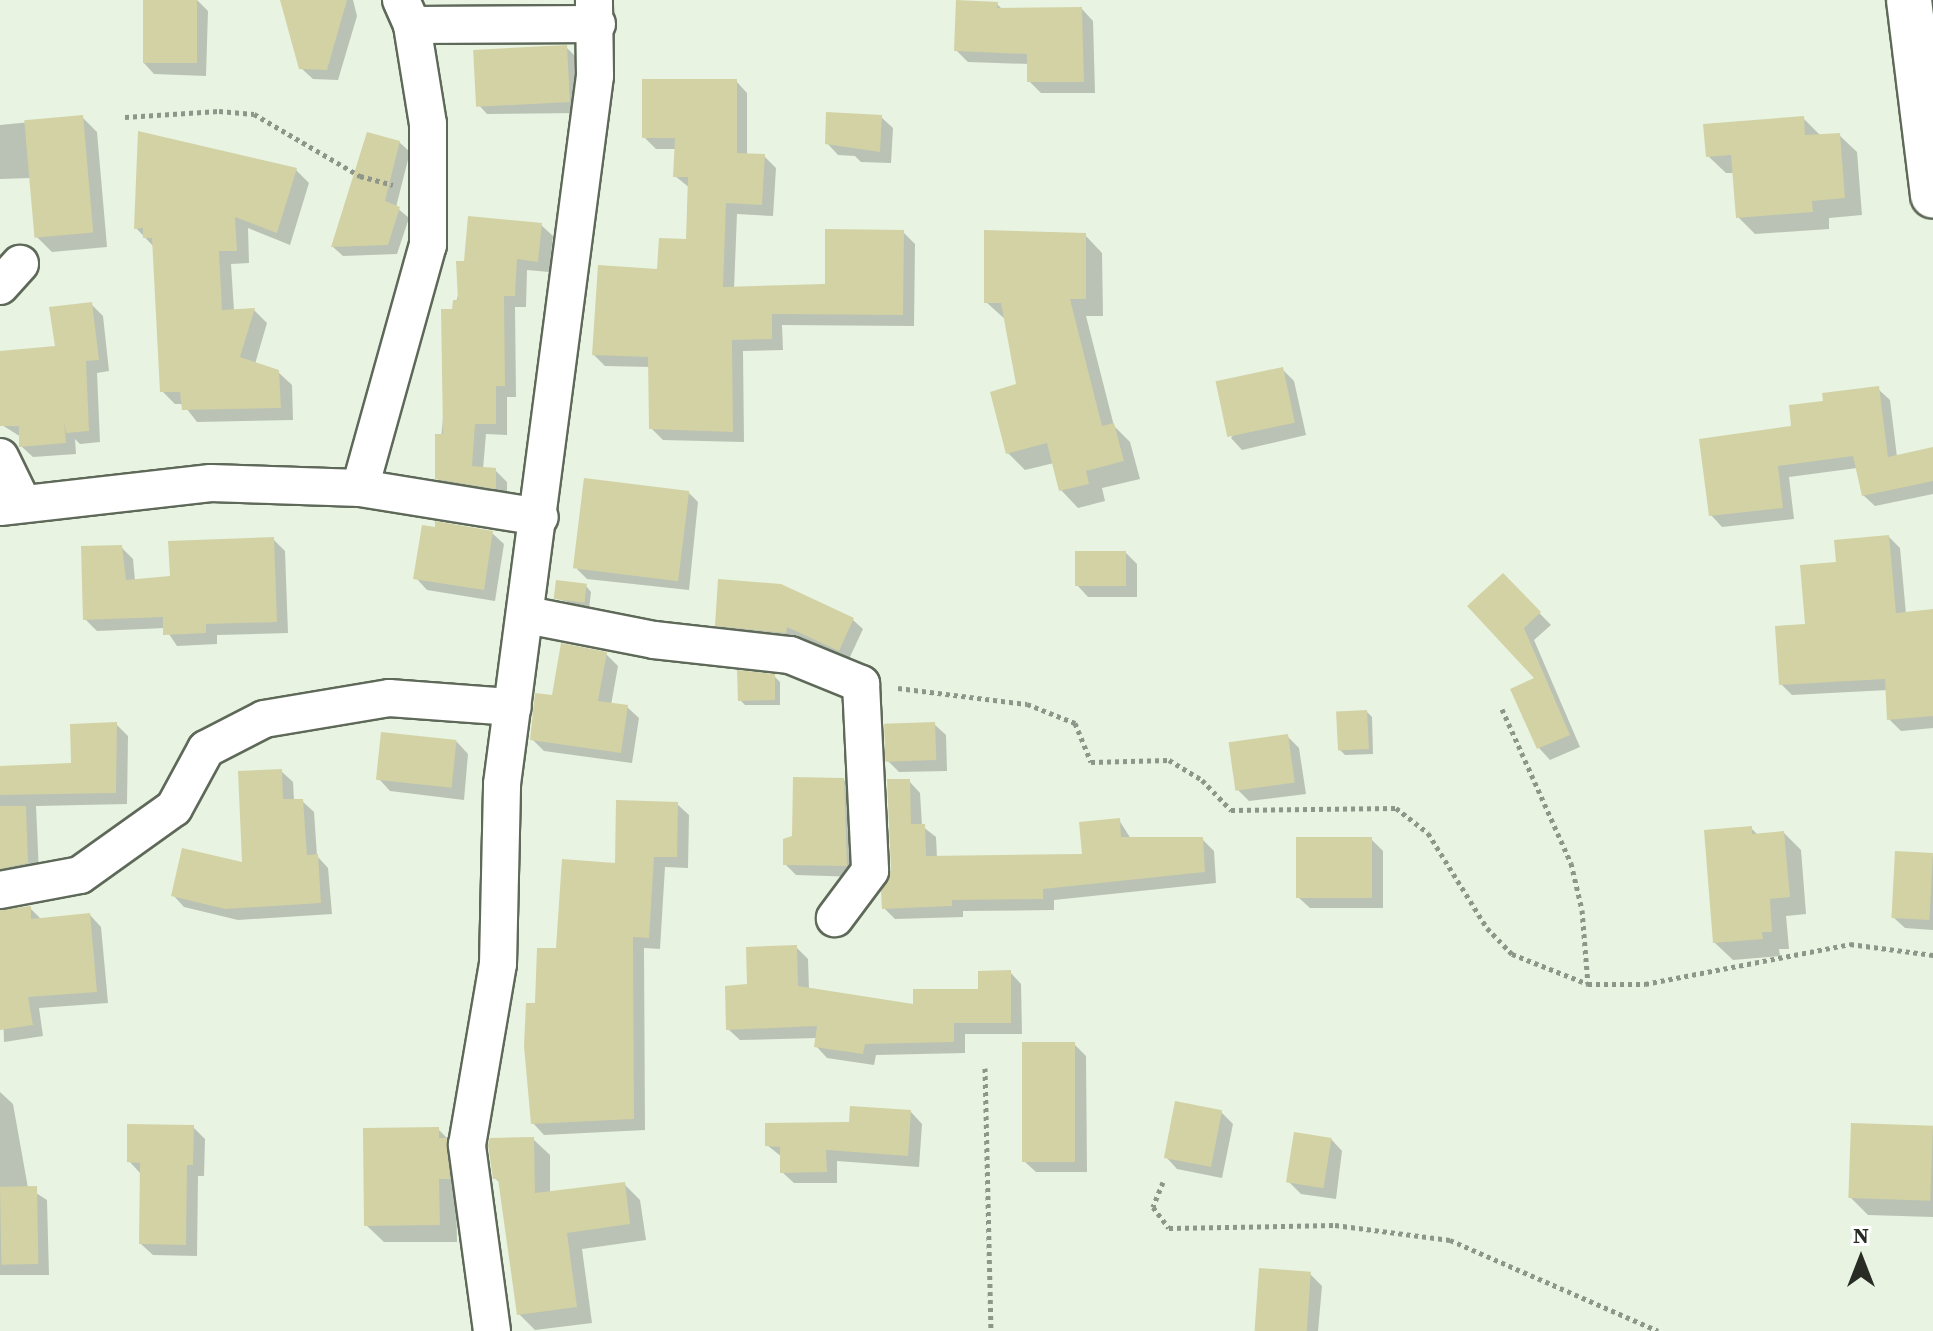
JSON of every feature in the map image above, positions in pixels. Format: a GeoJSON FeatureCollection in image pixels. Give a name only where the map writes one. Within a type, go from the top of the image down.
{"type":"FeatureCollection","features":[{"type":"Feature","properties":{"kind":"main road"},"geometry":{"type":"LineString","coordinates":[[1909,0],[1933,196]]}},
{"type":"Feature","properties":{"kind":"street"},"geometry":{"type":"LineString","coordinates":[[360,488],[428,245],[429,157],[423,71],[406,13],[595,12],[595,76],[540,517],[502,784],[498,964],[467,1145],[492,1331]]}},
{"type":"Feature","properties":{"kind":"street"},"geometry":{"type":"LineString","coordinates":[[0,457],[11,504],[211,483],[360,488],[540,517]]}},
{"type":"Feature","properties":{"kind":"street"},"geometry":{"type":"LineString","coordinates":[[527,615],[654,640],[790,655],[861,684],[870,871],[835,918]]}},
{"type":"Feature","properties":{"kind":"street"},"geometry":{"type":"LineString","coordinates":[[0,890],[80,875],[174,808],[206,749],[264,719],[389,698],[513,707]]}},
{"type":"Feature","properties":{"kind":"path"},"geometry":{"type":"LineString","coordinates":[[125,117],[219,111],[254,114],[384,186],[407,184],[429,157]]}},
{"type":"Feature","properties":{"kind":"path"},"geometry":{"type":"LineString","coordinates":[[861,684],[1027,704],[1075,723],[1091,762],[1169,760],[1202,780],[1231,810],[1396,808],[1428,833],[1487,928],[1512,954],[1588,984],[1645,984],[1850,944],[1933,955]]}},
{"type":"Feature","properties":{"kind":"path"},"geometry":{"type":"LineString","coordinates":[[1502,709],[1571,863],[1582,910],[1588,984]]}},
{"type":"Feature","properties":{"kind":"path"},"geometry":{"type":"LineString","coordinates":[[985,1068],[991,1331]]}},
{"type":"Feature","properties":{"kind":"path"},"geometry":{"type":"LineString","coordinates":[[1163,1182],[1153,1207],[1169,1228],[1335,1225],[1450,1240],[1658,1331]]}},
{"type":"Feature","properties":{"kind":"building"},"geometry":{"type":"Polygon","coordinates":[[[143,0],[197,0],[197,63],[143,63],[143,0]]]}},
{"type":"Feature","properties":{"kind":"building"},"geometry":{"type":"Polygon","coordinates":[[[280,0],[347,0],[327,70],[299,69],[280,0]]]}},
{"type":"Feature","properties":{"kind":"building"},"geometry":{"type":"Polygon","coordinates":[[[956,0],[998,2],[997,8],[1082,7],[1084,82],[1027,82],[1027,54],[954,51],[956,0]]]}},
{"type":"Feature","properties":{"kind":"building"},"geometry":{"type":"Polygon","coordinates":[[[567,45],[570,102],[476,107],[473,50],[567,45]]]}},
{"type":"Feature","properties":{"kind":"building"},"geometry":{"type":"Polygon","coordinates":[[[642,79],[737,79],[737,153],[765,154],[762,205],[726,203],[723,287],[825,284],[825,229],[904,230],[903,315],[772,314],[772,339],[732,340],[733,432],[649,429],[648,357],[592,355],[598,265],[657,269],[659,238],[686,239],[688,177],[673,177],[675,138],[642,138],[642,79]]]}},
{"type":"Feature","properties":{"kind":"building"},"geometry":{"type":"Polygon","coordinates":[[[826,112],[882,115],[880,152],[825,144],[826,112]]]}},
{"type":"Feature","properties":{"kind":"building"},"geometry":{"type":"Polygon","coordinates":[[[83,115],[93,233],[35,238],[24,120],[83,115]]]}},
{"type":"Feature","properties":{"kind":"building"},"geometry":{"type":"Polygon","coordinates":[[[1804,116],[1805,135],[1840,133],[1845,198],[1812,201],[1813,212],[1736,218],[1731,155],[1706,157],[1703,124],[1804,116]]]}},
{"type":"Feature","properties":{"kind":"building"},"geometry":{"type":"Polygon","coordinates":[[[138,131],[297,168],[277,233],[235,217],[237,251],[219,251],[222,310],[255,308],[240,357],[279,370],[281,408],[182,410],[180,392],[160,392],[152,238],[143,238],[143,228],[134,229],[138,131]]]}},
{"type":"Feature","properties":{"kind":"building"},"geometry":{"type":"Polygon","coordinates":[[[367,132],[400,141],[385,201],[400,207],[388,245],[331,247],[367,132]]]}},
{"type":"Feature","properties":{"kind":"building"},"geometry":{"type":"Polygon","coordinates":[[[468,216],[542,223],[538,262],[517,259],[515,296],[504,296],[505,386],[496,386],[496,424],[475,424],[472,466],[496,468],[496,489],[435,479],[435,434],[443,434],[441,309],[452,309],[453,300],[458,300],[456,261],[464,261],[468,216]]]}},
{"type":"Feature","properties":{"kind":"building"},"geometry":{"type":"Polygon","coordinates":[[[984,230],[1086,233],[1086,299],[1070,299],[1102,426],[1114,423],[1124,461],[1086,471],[1089,484],[1059,491],[1047,443],[1006,454],[990,392],[1016,384],[1001,303],[984,303],[984,230]]]}},
{"type":"Feature","properties":{"kind":"building"},"geometry":{"type":"Polygon","coordinates":[[[92,302],[99,360],[86,361],[89,431],[66,433],[64,421],[66,443],[19,447],[19,426],[0,426],[0,351],[55,346],[49,307],[92,302]]]}},
{"type":"Feature","properties":{"kind":"building"},"geometry":{"type":"Polygon","coordinates":[[[1283,367],[1295,423],[1227,437],[1216,381],[1283,367]]]}},
{"type":"Feature","properties":{"kind":"building"},"geometry":{"type":"Polygon","coordinates":[[[1879,386],[1888,457],[1933,447],[1933,481],[1862,496],[1853,456],[1778,466],[1783,508],[1709,516],[1699,439],[1791,426],[1789,405],[1823,401],[1822,393],[1879,386]]]}},
{"type":"Feature","properties":{"kind":"building"},"geometry":{"type":"Polygon","coordinates":[[[584,478],[689,491],[678,581],[573,568],[584,478]]]}},
{"type":"Feature","properties":{"kind":"building"},"geometry":{"type":"Polygon","coordinates":[[[435,521],[493,531],[484,590],[413,579],[422,525],[435,527],[435,521]]]}},
{"type":"Feature","properties":{"kind":"building"},"geometry":{"type":"Polygon","coordinates":[[[1889,535],[1896,613],[1933,609],[1933,716],[1887,720],[1885,679],[1779,685],[1775,626],[1805,624],[1800,565],[1836,562],[1834,540],[1889,535]]]}},
{"type":"Feature","properties":{"kind":"building"},"geometry":{"type":"Polygon","coordinates":[[[274,537],[277,622],[206,624],[206,633],[163,635],[163,617],[83,620],[81,546],[122,545],[126,580],[170,576],[168,541],[274,537]]]}},
{"type":"Feature","properties":{"kind":"building"},"geometry":{"type":"Polygon","coordinates":[[[1075,551],[1126,551],[1126,586],[1075,586],[1075,551]]]}},
{"type":"Feature","properties":{"kind":"building"},"geometry":{"type":"Polygon","coordinates":[[[1503,573],[1541,612],[1524,628],[1570,735],[1537,749],[1510,689],[1534,678],[1467,606],[1503,573]]]}},
{"type":"Feature","properties":{"kind":"building"},"geometry":{"type":"Polygon","coordinates":[[[718,579],[781,584],[854,618],[839,651],[787,627],[786,633],[715,626],[718,579]]]}},
{"type":"Feature","properties":{"kind":"building"},"geometry":{"type":"Polygon","coordinates":[[[556,580],[587,584],[584,603],[554,599],[556,580]]]}},
{"type":"Feature","properties":{"kind":"building"},"geometry":{"type":"Polygon","coordinates":[[[561,643],[607,652],[598,701],[628,705],[621,753],[530,740],[535,693],[552,695],[561,643]]]}},
{"type":"Feature","properties":{"kind":"building"},"geometry":{"type":"Polygon","coordinates":[[[737,670],[775,674],[775,700],[738,701],[737,670]]]}},
{"type":"Feature","properties":{"kind":"building"},"geometry":{"type":"Polygon","coordinates":[[[1367,710],[1369,749],[1338,751],[1336,712],[1367,710]]]}},
{"type":"Feature","properties":{"kind":"building"},"geometry":{"type":"Polygon","coordinates":[[[117,722],[116,793],[0,795],[0,766],[71,763],[70,724],[117,722]]]}},
{"type":"Feature","properties":{"kind":"building"},"geometry":{"type":"Polygon","coordinates":[[[935,722],[936,760],[885,762],[884,724],[935,722]]]}},
{"type":"Feature","properties":{"kind":"building"},"geometry":{"type":"Polygon","coordinates":[[[381,732],[457,740],[452,788],[376,780],[381,732]]]}},
{"type":"Feature","properties":{"kind":"building"},"geometry":{"type":"Polygon","coordinates":[[[1288,734],[1295,783],[1235,791],[1229,742],[1288,734]]]}},
{"type":"Feature","properties":{"kind":"building"},"geometry":{"type":"Polygon","coordinates":[[[282,769],[283,799],[303,799],[307,855],[318,854],[321,903],[225,909],[171,896],[182,848],[242,862],[238,771],[282,769]]]}},
{"type":"Feature","properties":{"kind":"building"},"geometry":{"type":"Polygon","coordinates":[[[793,777],[844,778],[847,866],[783,865],[783,839],[792,836],[793,777]]]}},
{"type":"Feature","properties":{"kind":"building"},"geometry":{"type":"Polygon","coordinates":[[[887,779],[910,779],[911,824],[925,824],[926,856],[1082,854],[1079,822],[1120,818],[1121,837],[1203,837],[1205,872],[1043,889],[1043,899],[952,900],[952,906],[882,909],[881,891],[891,870],[887,779]]]}},
{"type":"Feature","properties":{"kind":"building"},"geometry":{"type":"Polygon","coordinates":[[[616,800],[678,802],[677,857],[654,857],[649,938],[633,937],[634,1119],[531,1124],[524,1046],[526,1003],[535,1003],[537,948],[556,948],[562,859],[615,863],[616,800]]]}},
{"type":"Feature","properties":{"kind":"building"},"geometry":{"type":"Polygon","coordinates":[[[0,806],[26,806],[28,863],[0,869],[0,806]]]}},
{"type":"Feature","properties":{"kind":"building"},"geometry":{"type":"Polygon","coordinates":[[[1752,826],[1752,834],[1784,831],[1790,897],[1770,899],[1772,932],[1762,932],[1763,939],[1713,943],[1704,830],[1752,826]]]}},
{"type":"Feature","properties":{"kind":"building"},"geometry":{"type":"Polygon","coordinates":[[[1296,837],[1372,837],[1372,898],[1296,898],[1296,837]]]}},
{"type":"Feature","properties":{"kind":"building"},"geometry":{"type":"Polygon","coordinates":[[[1895,851],[1933,853],[1929,920],[1891,918],[1895,851]]]}},
{"type":"Feature","properties":{"kind":"building"},"geometry":{"type":"Polygon","coordinates":[[[31,906],[31,919],[90,913],[97,992],[28,997],[33,1025],[0,1030],[0,910],[31,906]]]}},
{"type":"Feature","properties":{"kind":"building"},"geometry":{"type":"Polygon","coordinates":[[[797,945],[798,986],[913,1004],[913,989],[978,989],[978,971],[1011,970],[1011,1023],[954,1023],[954,1042],[865,1044],[863,1054],[814,1047],[817,1026],[726,1030],[725,986],[747,984],[746,947],[797,945]]]}},
{"type":"Feature","properties":{"kind":"building"},"geometry":{"type":"Polygon","coordinates":[[[1022,1042],[1075,1042],[1075,1162],[1022,1162],[1022,1042]]]}},
{"type":"Feature","properties":{"kind":"building"},"geometry":{"type":"Polygon","coordinates":[[[1175,1101],[1222,1110],[1211,1167],[1164,1158],[1175,1101]]]}},
{"type":"Feature","properties":{"kind":"building"},"geometry":{"type":"Polygon","coordinates":[[[850,1106],[911,1110],[908,1156],[826,1150],[827,1172],[780,1173],[780,1147],[765,1146],[765,1123],[849,1122],[850,1106]]]}},
{"type":"Feature","properties":{"kind":"building"},"geometry":{"type":"Polygon","coordinates":[[[1851,1123],[1933,1126],[1930,1201],[1848,1198],[1851,1123]]]}},
{"type":"Feature","properties":{"kind":"building"},"geometry":{"type":"Polygon","coordinates":[[[127,1124],[194,1125],[193,1165],[187,1165],[186,1245],[139,1244],[140,1163],[127,1162],[127,1124]]]}},
{"type":"Feature","properties":{"kind":"building"},"geometry":{"type":"Polygon","coordinates":[[[439,1127],[439,1138],[447,1138],[450,1179],[439,1179],[440,1225],[364,1226],[363,1128],[439,1127]]]}},
{"type":"Feature","properties":{"kind":"building"},"geometry":{"type":"Polygon","coordinates":[[[1294,1132],[1332,1138],[1324,1188],[1286,1182],[1294,1132]]]}},
{"type":"Feature","properties":{"kind":"building"},"geometry":{"type":"Polygon","coordinates":[[[534,1137],[535,1193],[625,1182],[630,1224],[567,1233],[577,1307],[517,1315],[498,1179],[493,1179],[488,1145],[490,1138],[534,1137]]]}},
{"type":"Feature","properties":{"kind":"building"},"geometry":{"type":"Polygon","coordinates":[[[37,1186],[38,1264],[1,1265],[0,1187],[37,1186]]]}},
{"type":"Feature","properties":{"kind":"building"},"geometry":{"type":"Polygon","coordinates":[[[1259,1268],[1311,1272],[1307,1331],[1255,1331],[1259,1268]]]}}]}
